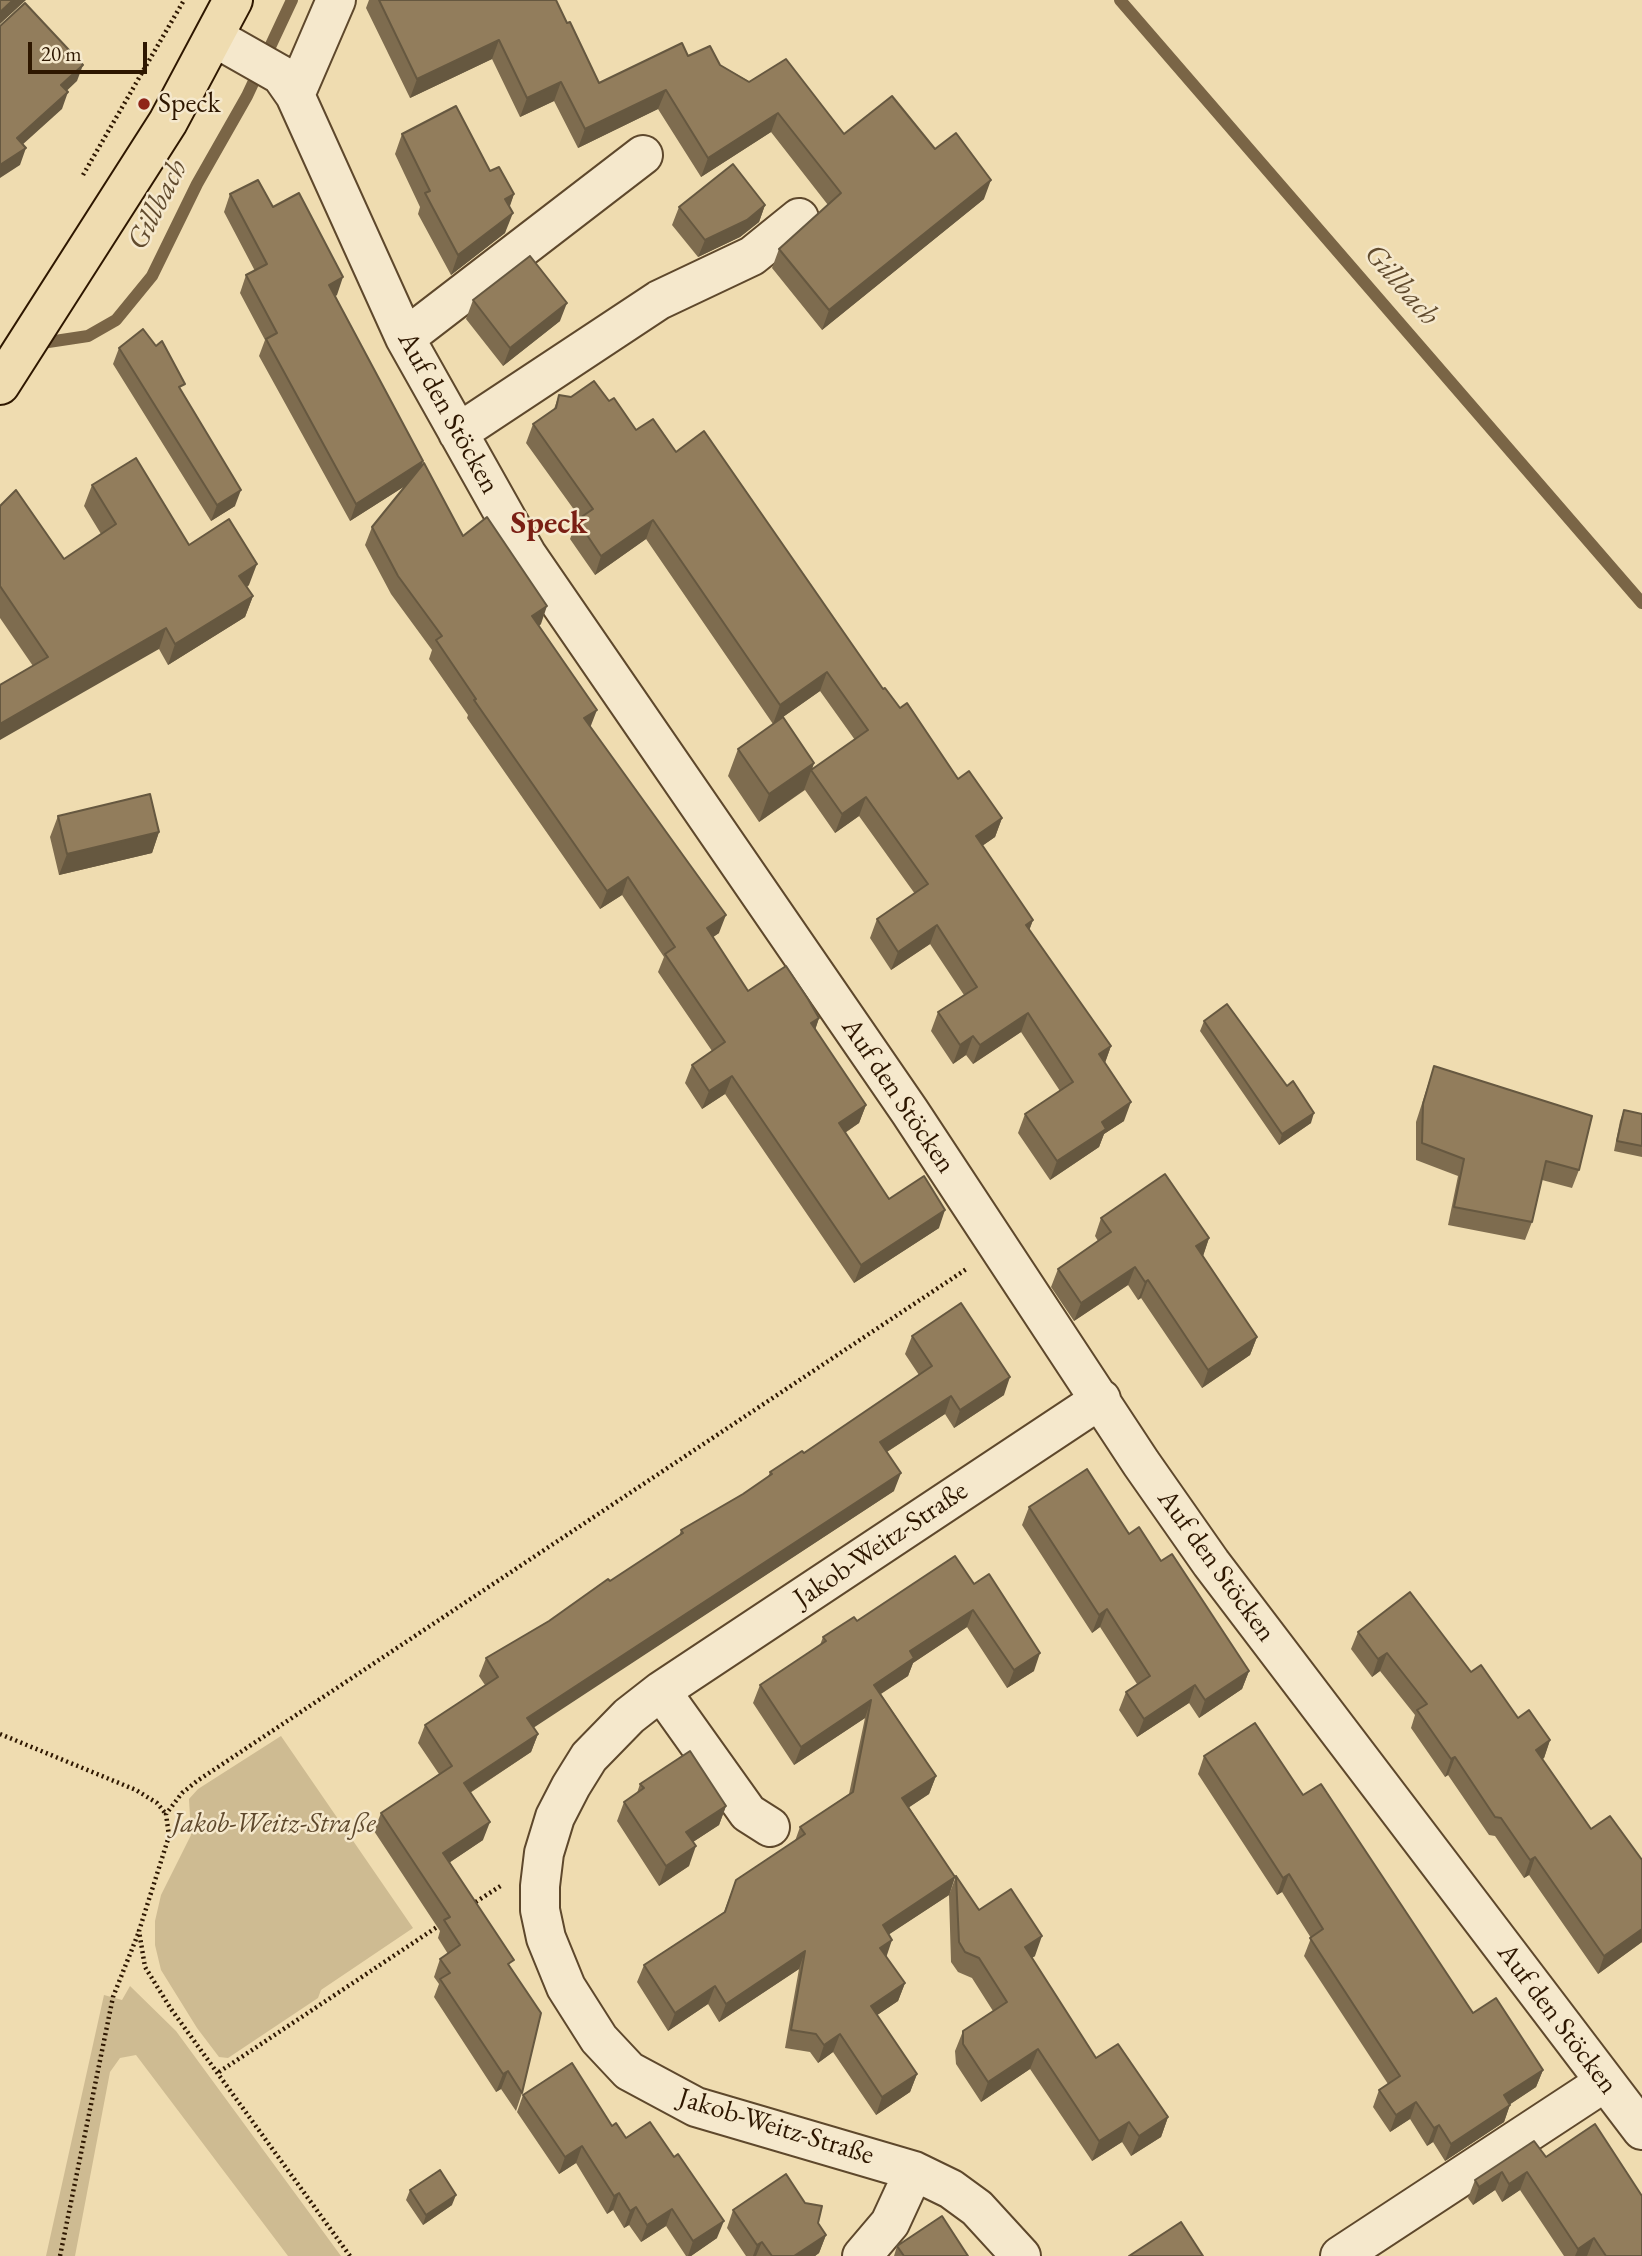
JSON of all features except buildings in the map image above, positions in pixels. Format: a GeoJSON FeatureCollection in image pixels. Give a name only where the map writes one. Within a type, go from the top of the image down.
{"type":"FeatureCollection","features":[{"type":"Feature","properties":{"kind":"main road"},"geometry":{"type":"LineString","coordinates":[[0,384],[168,122],[233,0]]}},
{"type":"Feature","properties":{"kind":"street"},"geometry":{"type":"LineString","coordinates":[[214,37],[288,85],[336,0]]}},
{"type":"Feature","properties":{"kind":"street","name":"Auf den Stöcken"},"geometry":{"type":"LineString","coordinates":[[288,85],[405,338],[527,555],[902,1100],[1210,1563],[1642,2130]]}},
{"type":"Feature","properties":{"kind":"street"},"geometry":{"type":"LineString","coordinates":[[405,338],[643,155]]}},
{"type":"Feature","properties":{"kind":"street"},"geometry":{"type":"LineString","coordinates":[[458,433],[659,300],[752,256],[799,218]]}},
{"type":"Feature","properties":{"kind":"street","name":"Jakob-Weitz-Straße"},"geometry":{"type":"LineString","coordinates":[[1021,2256],[977,2208],[951,2189],[914,2171],[696,2107],[629,2071],[599,2039],[566,1987],[546,1938],[540,1910],[540,1886],[544,1853],[555,1817],[571,1786],[589,1757],[629,1716],[661,1691],[1101,1399]]}},
{"type":"Feature","properties":{"kind":"street"},"geometry":{"type":"LineString","coordinates":[[661,1691],[747,1813],[770,1827]]}},
{"type":"Feature","properties":{"kind":"street"},"geometry":{"type":"LineString","coordinates":[[1340,2256],[1605,2082]]}},
{"type":"Feature","properties":{"kind":"street","name":"Jakob-Weitz-Straße"},"geometry":{"type":"LineString","coordinates":[[862,2256],[890,2223],[914,2171]]}},
{"type":"Feature","properties":{"kind":"path"},"geometry":{"type":"LineString","coordinates":[[76,188],[184,0]]}},
{"type":"Feature","properties":{"kind":"path"},"geometry":{"type":"LineString","coordinates":[[166,1814],[182,1793],[197,1781],[999,1248]]}},
{"type":"Feature","properties":{"kind":"path"},"geometry":{"type":"LineString","coordinates":[[0,1734],[136,1790],[157,1803],[166,1814],[169,1836],[139,1931],[113,1997],[60,2256]]}},
{"type":"Feature","properties":{"kind":"path"},"geometry":{"type":"LineString","coordinates":[[459,1913],[504,1884],[540,1886]]}},
{"type":"Feature","properties":{"kind":"path"},"geometry":{"type":"LineString","coordinates":[[219,2072],[448,1920]]}},
{"type":"Feature","properties":{"kind":"path"},"geometry":{"type":"LineString","coordinates":[[139,1931],[141,1958],[149,1978],[350,2256]]}},
{"type":"Feature","properties":{"kind":"green space"},"geometry":{"type":"Polygon","coordinates":[[[281,1736],[413,1928],[321,1990],[318,1998],[228,2058],[219,2057],[197,2028],[161,1970],[155,1945],[155,1921],[161,1895],[191,1835],[189,1799],[198,1789],[281,1736]]]}},
{"type":"Feature","properties":{"kind":"green space"},"geometry":{"type":"Polygon","coordinates":[[[130,1986],[176,2031],[341,2256],[288,2256],[136,2055],[120,2058],[110,2072],[75,2256],[46,2256],[104,1995],[122,2000],[130,1986]]]}},
{"type":"Feature","properties":{"kind":"waterway","name":"Gillbach"},"geometry":{"type":"LineString","coordinates":[[35,344],[88,336],[116,320],[152,276],[197,184],[247,96],[292,0]]}},
{"type":"Feature","properties":{"kind":"waterway","name":"Gillbach"},"geometry":{"type":"LineString","coordinates":[[1120,0],[1642,603]]}},
{"type":"Feature","properties":{"kind":"place","name":"Speck"},"geometry":{"type":"Point","coordinates":[144,104]}},
{"type":"Feature","properties":{"kind":"district","name":"Speck"},"geometry":{"type":"Point","coordinates":[549,524]}}]}
